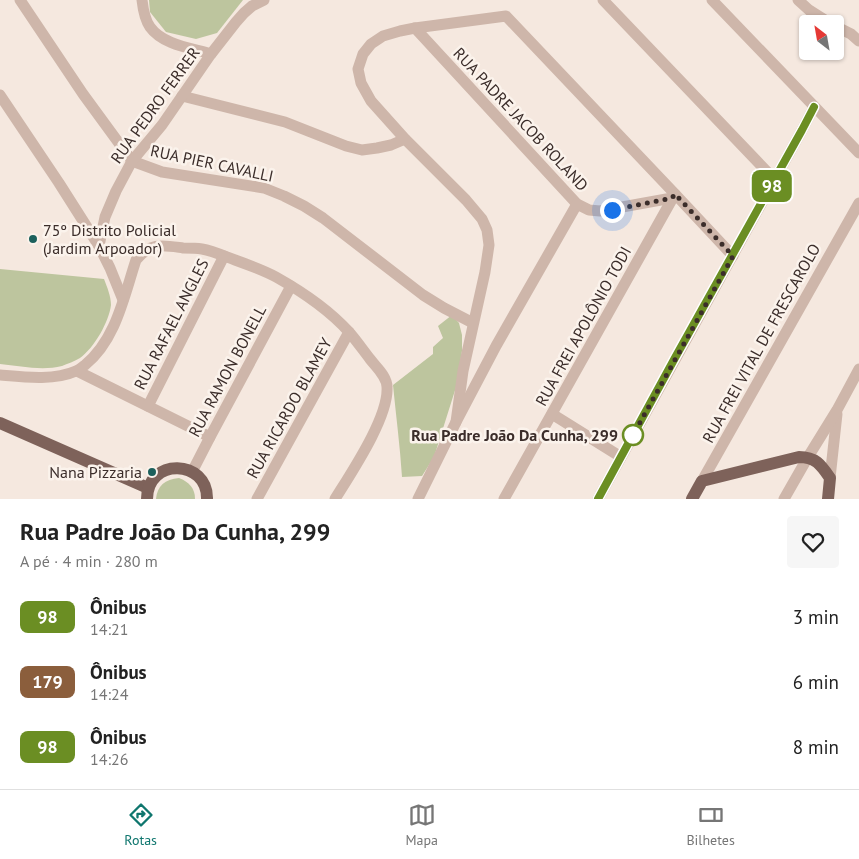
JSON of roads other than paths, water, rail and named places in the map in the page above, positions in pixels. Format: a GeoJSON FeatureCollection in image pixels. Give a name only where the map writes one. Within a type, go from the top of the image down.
{"type":"FeatureCollection","features":[{"type":"Feature","properties":{"kind":"main road"},"geometry":{"type":"LineString","coordinates":[[0,423],[148,493],[153,479],[162,472],[172,468],[182,468],[200,478],[204,485],[207,499]]}},
{"type":"Feature","properties":{"kind":"main road"},"geometry":{"type":"LineString","coordinates":[[702,480],[799,457],[808,457],[821,465],[830,478],[828,499]]}},
{"type":"Feature","properties":{"kind":"main road","name":"RUA FREI VITAL DE FRESCAROLO"},"geometry":{"type":"LineString","coordinates":[[692,499],[702,480]]}},
{"type":"Feature","properties":{"kind":"street","name":"RUA PIER CAVALLI"},"geometry":{"type":"LineString","coordinates":[[20,0],[83,94],[132,162],[162,172],[264,188],[284,196],[323,218],[423,295],[473,323]]}},
{"type":"Feature","properties":{"kind":"street"},"geometry":{"type":"LineString","coordinates":[[142,0],[145,17],[149,26],[159,36],[171,42],[211,54]]}},
{"type":"Feature","properties":{"kind":"street","name":"RUA PEDRO FERRER"},"geometry":{"type":"LineString","coordinates":[[99,246],[105,217],[116,191],[132,162],[162,125],[211,54],[244,13],[252,6],[264,0]]}},
{"type":"Feature","properties":{"kind":"street"},"geometry":{"type":"LineString","coordinates":[[603,0],[775,180]]}},
{"type":"Feature","properties":{"kind":"street"},"geometry":{"type":"LineString","coordinates":[[712,0],[859,153]]}},
{"type":"Feature","properties":{"kind":"street"},"geometry":{"type":"LineString","coordinates":[[798,0],[817,15]]}},
{"type":"Feature","properties":{"kind":"street"},"geometry":{"type":"LineString","coordinates":[[456,422],[463,371],[485,272],[488,245],[487,230],[482,219],[466,200],[405,139],[371,101],[361,83],[358,70],[363,54],[371,44],[383,36],[400,30],[506,16],[674,196],[733,256]]}},
{"type":"Feature","properties":{"kind":"street","name":"RUA PADRE JACOB ROLAND"},"geometry":{"type":"LineString","coordinates":[[415,28],[577,204],[589,210],[600,211],[674,196]]}},
{"type":"Feature","properties":{"kind":"street"},"geometry":{"type":"LineString","coordinates":[[844,30],[859,41]]}},
{"type":"Feature","properties":{"kind":"street"},"geometry":{"type":"LineString","coordinates":[[0,95],[99,246],[123,300]]}},
{"type":"Feature","properties":{"kind":"street"},"geometry":{"type":"LineString","coordinates":[[182,96],[285,122],[346,146],[362,150],[391,145],[405,139]]}},
{"type":"Feature","properties":{"kind":"street"},"geometry":{"type":"LineString","coordinates":[[598,499],[814,107]]}},
{"type":"Feature","properties":{"kind":"street","name":"RUA FREI APOLÔNIO TODI"},"geometry":{"type":"LineString","coordinates":[[504,499],[674,196]]}},
{"type":"Feature","properties":{"kind":"street","name":"RUA FREI VITAL DE FRESCAROLO"},"geometry":{"type":"LineString","coordinates":[[702,480],[859,203]]}},
{"type":"Feature","properties":{"kind":"street"},"geometry":{"type":"LineString","coordinates":[[418,499],[496,346],[577,204]]}},
{"type":"Feature","properties":{"kind":"street"},"geometry":{"type":"LineString","coordinates":[[0,375],[30,378],[61,375],[77,371],[92,360],[104,345],[115,325],[136,260],[142,252],[152,246],[165,245],[203,250],[257,268],[291,286],[339,322],[384,376],[387,385],[387,396],[381,416],[367,447],[335,499]]}},
{"type":"Feature","properties":{"kind":"street","name":"RUA RAFAEL ANGLES"},"geometry":{"type":"LineString","coordinates":[[148,406],[224,256]]}},
{"type":"Feature","properties":{"kind":"street","name":"RUA RAMON BONELL"},"geometry":{"type":"LineString","coordinates":[[192,472],[291,286]]}},
{"type":"Feature","properties":{"kind":"street","name":"RUA RICARDO BLAMEY"},"geometry":{"type":"LineString","coordinates":[[257,499],[349,332]]}},
{"type":"Feature","properties":{"kind":"street"},"geometry":{"type":"LineString","coordinates":[[784,499],[859,369]]}},
{"type":"Feature","properties":{"kind":"street"},"geometry":{"type":"LineString","coordinates":[[77,371],[210,437]]}},
{"type":"Feature","properties":{"kind":"street"},"geometry":{"type":"LineString","coordinates":[[830,478],[837,410]]}},
{"type":"Feature","properties":{"kind":"street"},"geometry":{"type":"LineString","coordinates":[[552,414],[622,457]]}},
{"type":"Feature","properties":{"kind":"place","name":"75º Distrito Policial (Jardim Arpoador)"},"geometry":{"type":"Point","coordinates":[33,239]}},
{"type":"Feature","properties":{"kind":"place","name":"Rua Padre João Da Cunha, 299"},"geometry":{"type":"Point","coordinates":[633,435]}},
{"type":"Feature","properties":{"kind":"place","name":"Nana Pizzaria"},"geometry":{"type":"Point","coordinates":[152,472]}}]}
